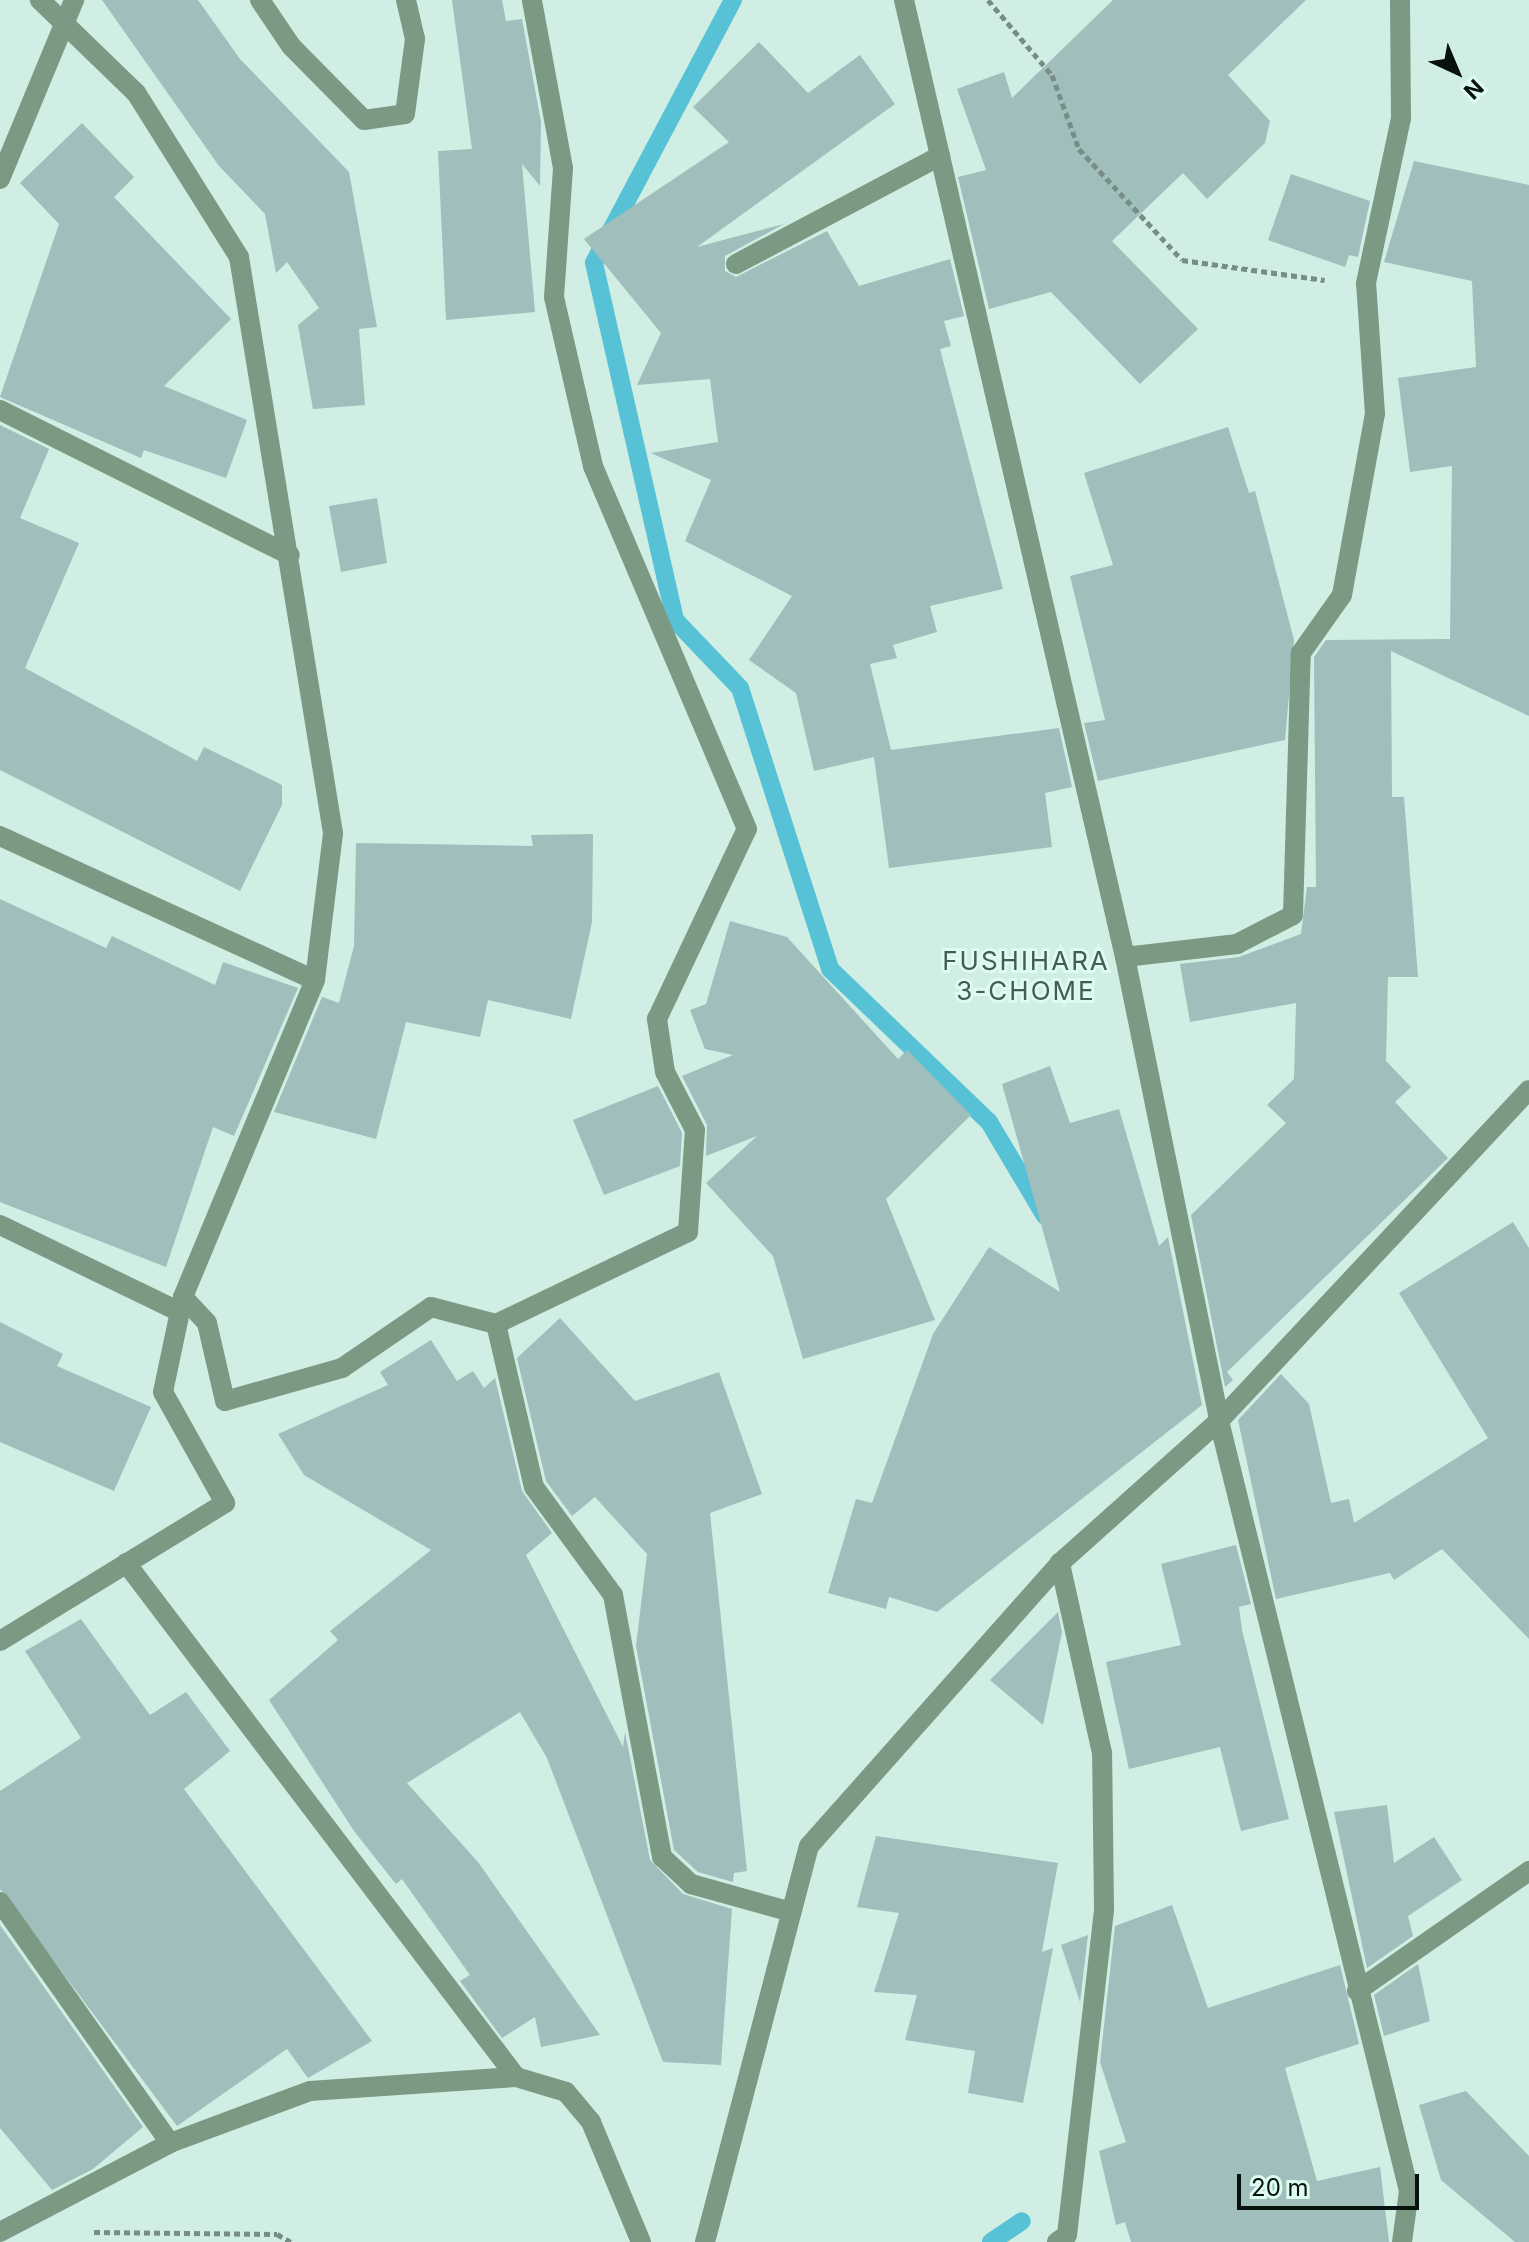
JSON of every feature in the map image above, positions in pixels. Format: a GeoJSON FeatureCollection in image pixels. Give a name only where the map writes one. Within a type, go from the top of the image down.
{"type":"FeatureCollection","features":[{"type":"Feature","properties":{"kind":"street"},"geometry":{"type":"LineString","coordinates":[[0,1640],[225,1503],[163,1392],[182,1305],[315,980],[333,833],[239,257],[136,93],[40,0]]}},
{"type":"Feature","properties":{"kind":"street"},"geometry":{"type":"LineString","coordinates":[[0,179],[62,22],[74,0]]}},
{"type":"Feature","properties":{"kind":"street"},"geometry":{"type":"LineString","coordinates":[[260,0],[291,46],[364,120],[405,114],[415,39],[406,0]]}},
{"type":"Feature","properties":{"kind":"street"},"geometry":{"type":"LineString","coordinates":[[0,1225],[182,1305],[207,1323],[225,1401],[342,1368],[431,1307],[496,1324],[688,1232],[695,1130],[665,1072],[657,1019],[747,829],[593,466],[554,297],[563,168],[532,0]]}},
{"type":"Feature","properties":{"kind":"street"},"geometry":{"type":"LineString","coordinates":[[904,0],[1125,957],[1219,1421],[1357,1991],[1409,2191],[1402,2242]]}},
{"type":"Feature","properties":{"kind":"street"},"geometry":{"type":"LineString","coordinates":[[1125,957],[1237,944],[1293,915],[1301,653],[1342,595],[1375,414],[1366,283],[1401,118],[1400,0]]}},
{"type":"Feature","properties":{"kind":"street"},"geometry":{"type":"LineString","coordinates":[[736,264],[940,156]]}},
{"type":"Feature","properties":{"kind":"street"},"geometry":{"type":"LineString","coordinates":[[0,410],[290,555]]}},
{"type":"Feature","properties":{"kind":"street"},"geometry":{"type":"LineString","coordinates":[[0,836],[315,980]]}},
{"type":"Feature","properties":{"kind":"street"},"geometry":{"type":"LineString","coordinates":[[705,2242],[809,1846],[1060,1563],[1219,1421],[1529,1090]]}},
{"type":"Feature","properties":{"kind":"street"},"geometry":{"type":"LineString","coordinates":[[496,1324],[534,1487],[613,1595],[662,1857],[691,1884],[791,1912]]}},
{"type":"Feature","properties":{"kind":"street"},"geometry":{"type":"LineString","coordinates":[[126,1563],[516,2077]]}},
{"type":"Feature","properties":{"kind":"street"},"geometry":{"type":"LineString","coordinates":[[1057,2242],[1067,2235],[1104,1909],[1102,1753],[1060,1563]]}},
{"type":"Feature","properties":{"kind":"street"},"geometry":{"type":"LineString","coordinates":[[1357,1991],[1529,1871]]}},
{"type":"Feature","properties":{"kind":"street"},"geometry":{"type":"LineString","coordinates":[[0,1902],[170,2143]]}},
{"type":"Feature","properties":{"kind":"street"},"geometry":{"type":"LineString","coordinates":[[0,2232],[170,2143],[310,2091],[516,2077],[566,2092],[591,2122],[641,2242]]}},
{"type":"Feature","properties":{"kind":"path"},"geometry":{"type":"LineString","coordinates":[[988,0],[1052,75],[1079,149],[1182,260],[1366,283]]}},
{"type":"Feature","properties":{"kind":"path"},"geometry":{"type":"LineString","coordinates":[[79,2231],[277,2234],[291,2242]]}},
{"type":"Feature","properties":{"kind":"building"},"geometry":{"type":"Polygon","coordinates":[[[102,0],[198,0],[240,59],[349,172],[377,327],[359,329],[365,405],[313,409],[298,325],[319,308],[287,262],[276,273],[265,214],[219,166],[102,0]]]}},
{"type":"Feature","properties":{"kind":"building"},"geometry":{"type":"Polygon","coordinates":[[[452,0],[502,0],[506,21],[522,19],[541,122],[540,186],[522,164],[535,312],[446,320],[438,151],[472,149],[452,0]]]}},
{"type":"Feature","properties":{"kind":"building"},"geometry":{"type":"Polygon","coordinates":[[[1113,0],[1306,0],[1228,75],[1270,121],[1265,143],[1207,199],[1183,173],[1112,241],[1198,329],[1140,384],[1051,292],[989,309],[958,177],[986,170],[957,89],[1004,72],[1012,98],[1113,0]]]}},
{"type":"Feature","properties":{"kind":"building"},"geometry":{"type":"Polygon","coordinates":[[[759,42],[808,93],[860,55],[895,104],[697,247],[784,224],[725,256],[725,271],[736,277],[827,231],[859,286],[950,259],[964,316],[944,321],[951,346],[940,349],[1003,589],[930,606],[937,632],[893,645],[897,658],[870,664],[891,750],[1059,728],[1072,787],[1045,793],[1052,847],[889,868],[874,757],[814,771],[796,693],[749,660],[792,596],[685,541],[711,480],[651,453],[718,442],[710,379],[637,385],[661,333],[584,239],[729,142],[693,107],[759,42]]]}},
{"type":"Feature","properties":{"kind":"building"},"geometry":{"type":"Polygon","coordinates":[[[82,123],[134,177],[114,197],[231,319],[164,386],[247,420],[226,478],[144,450],[141,458],[0,397],[59,224],[20,183],[82,123]]]}},
{"type":"Feature","properties":{"kind":"building"},"geometry":{"type":"Polygon","coordinates":[[[1414,161],[1529,185],[1529,716],[1391,651],[1392,797],[1404,797],[1418,977],[1388,977],[1386,1061],[1411,1087],[1395,1102],[1448,1158],[1227,1372],[1233,1380],[1225,1387],[1191,1215],[1286,1123],[1267,1105],[1294,1079],[1296,1003],[1190,1022],[1180,964],[1239,957],[1301,934],[1307,887],[1316,887],[1314,657],[1326,640],[1450,639],[1452,466],[1410,472],[1398,378],[1476,367],[1472,281],[1384,262],[1414,161]]]}},
{"type":"Feature","properties":{"kind":"building"},"geometry":{"type":"Polygon","coordinates":[[[1291,174],[1370,201],[1358,257],[1349,255],[1345,267],[1268,240],[1291,174]]]}},
{"type":"Feature","properties":{"kind":"building"},"geometry":{"type":"Polygon","coordinates":[[[0,425],[49,449],[20,518],[79,543],[25,668],[197,761],[204,747],[282,785],[282,805],[240,891],[0,770],[0,425]]]}},
{"type":"Feature","properties":{"kind":"building"},"geometry":{"type":"Polygon","coordinates":[[[1228,427],[1249,493],[1255,491],[1294,640],[1285,740],[1098,781],[1084,723],[1105,720],[1070,576],[1113,565],[1084,473],[1228,427]]]}},
{"type":"Feature","properties":{"kind":"building"},"geometry":{"type":"Polygon","coordinates":[[[377,498],[387,563],[341,572],[329,506],[377,498]]]}},
{"type":"Feature","properties":{"kind":"building"},"geometry":{"type":"Polygon","coordinates":[[[593,834],[592,922],[571,1019],[488,1000],[480,1037],[406,1022],[376,1139],[274,1112],[322,997],[339,1003],[354,946],[356,843],[533,846],[531,835],[593,834]]]}},
{"type":"Feature","properties":{"kind":"building"},"geometry":{"type":"Polygon","coordinates":[[[0,899],[106,948],[112,936],[215,985],[223,962],[298,988],[234,1136],[213,1127],[166,1267],[0,1202],[0,899]]]}},
{"type":"Feature","properties":{"kind":"building"},"geometry":{"type":"Polygon","coordinates":[[[730,921],[787,937],[898,1059],[907,1050],[971,1115],[886,1199],[935,1320],[803,1359],[773,1256],[706,1183],[757,1136],[706,1156],[707,1125],[682,1076],[733,1055],[705,1049],[690,1010],[706,1004],[730,921]]]}},
{"type":"Feature","properties":{"kind":"building"},"geometry":{"type":"Polygon","coordinates":[[[1050,1066],[1070,1123],[1119,1109],[1159,1246],[1168,1237],[1202,1405],[937,1612],[889,1597],[886,1609],[828,1593],[856,1499],[872,1503],[933,1334],[989,1247],[1060,1292],[1002,1084],[1050,1066]]]}},
{"type":"Feature","properties":{"kind":"building"},"geometry":{"type":"Polygon","coordinates":[[[658,1086],[682,1133],[680,1166],[604,1195],[573,1120],[658,1086]]]}},
{"type":"Feature","properties":{"kind":"building"},"geometry":{"type":"Polygon","coordinates":[[[1513,1222],[1529,1248],[1529,1639],[1442,1549],[1394,1580],[1390,1573],[1276,1599],[1238,1420],[1281,1374],[1309,1404],[1331,1503],[1349,1499],[1354,1523],[1488,1438],[1399,1293],[1513,1222]]]}},
{"type":"Feature","properties":{"kind":"building"},"geometry":{"type":"Polygon","coordinates":[[[560,1318],[635,1401],[719,1372],[762,1494],[710,1513],[747,1871],[734,1873],[733,1882],[698,1872],[674,1850],[636,1646],[647,1554],[595,1497],[572,1516],[546,1481],[517,1358],[560,1318]]]}},
{"type":"Feature","properties":{"kind":"building"},"geometry":{"type":"Polygon","coordinates":[[[0,1322],[63,1354],[57,1366],[151,1407],[114,1491],[0,1442],[0,1322]]]}},
{"type":"Feature","properties":{"kind":"building"},"geometry":{"type":"Polygon","coordinates":[[[431,1340],[457,1381],[473,1371],[484,1388],[495,1378],[522,1491],[552,1533],[526,1555],[623,1747],[625,1732],[650,1860],[683,1894],[732,1909],[721,2065],[663,2062],[547,1758],[520,1712],[407,1783],[478,1862],[600,2035],[541,2047],[535,2017],[502,2038],[460,1981],[470,1975],[402,1879],[396,1884],[354,1831],[269,1700],[338,1640],[330,1631],[431,1550],[304,1475],[278,1434],[388,1385],[380,1372],[431,1340]]]}},
{"type":"Feature","properties":{"kind":"building"},"geometry":{"type":"Polygon","coordinates":[[[1236,1545],[1251,1604],[1239,1607],[1242,1630],[1289,1819],[1241,1831],[1220,1747],[1129,1769],[1106,1662],[1181,1645],[1161,1564],[1236,1545]]]}},
{"type":"Feature","properties":{"kind":"building"},"geometry":{"type":"Polygon","coordinates":[[[1058,1612],[1062,1632],[1043,1725],[990,1680],[1058,1612]]]}},
{"type":"Feature","properties":{"kind":"building"},"geometry":{"type":"Polygon","coordinates":[[[81,1619],[150,1715],[186,1692],[230,1751],[184,1789],[372,2041],[308,2078],[287,2049],[177,2126],[0,1889],[0,1791],[81,1738],[25,1651],[81,1619]]]}},
{"type":"Feature","properties":{"kind":"building"},"geometry":{"type":"Polygon","coordinates":[[[1387,1805],[1394,1863],[1434,1837],[1462,1880],[1408,1916],[1413,1936],[1367,1968],[1334,1812],[1387,1805]]]}},
{"type":"Feature","properties":{"kind":"building"},"geometry":{"type":"Polygon","coordinates":[[[876,1836],[1058,1863],[1042,1952],[1053,1948],[1023,2103],[968,2093],[975,2051],[905,2040],[917,1995],[874,1992],[899,1913],[857,1907],[876,1836]]]}},
{"type":"Feature","properties":{"kind":"building"},"geometry":{"type":"Polygon","coordinates":[[[1172,1905],[1208,2008],[1340,1965],[1359,2044],[1285,2068],[1317,2181],[1380,2167],[1389,2242],[1131,2242],[1125,2222],[1116,2225],[1099,2151],[1126,2142],[1100,2062],[1115,1926],[1172,1905]]]}},
{"type":"Feature","properties":{"kind":"building"},"geometry":{"type":"Polygon","coordinates":[[[0,1925],[143,2127],[93,2169],[52,2190],[0,2128],[0,1925]]]}},
{"type":"Feature","properties":{"kind":"building"},"geometry":{"type":"Polygon","coordinates":[[[1088,1935],[1080,2002],[1061,1945],[1088,1935]]]}},
{"type":"Feature","properties":{"kind":"building"},"geometry":{"type":"Polygon","coordinates":[[[1418,1964],[1430,2021],[1384,2036],[1374,1995],[1418,1964]]]}},
{"type":"Feature","properties":{"kind":"building"},"geometry":{"type":"Polygon","coordinates":[[[1466,2091],[1529,2156],[1529,2242],[1515,2242],[1441,2180],[1419,2105],[1466,2091]]]}},
{"type":"Feature","properties":{"kind":"waterway"},"geometry":{"type":"LineString","coordinates":[[733,0],[594,263],[675,620],[740,688],[830,969],[989,1122],[1045,1216]]}},
{"type":"Feature","properties":{"kind":"waterway"},"geometry":{"type":"LineString","coordinates":[[991,2242],[1022,2221]]}},
{"type":"Feature","properties":{"kind":"district","name":"FUSHIHARA 3-CHOME"},"geometry":{"type":"Point","coordinates":[1026,976]}}]}
